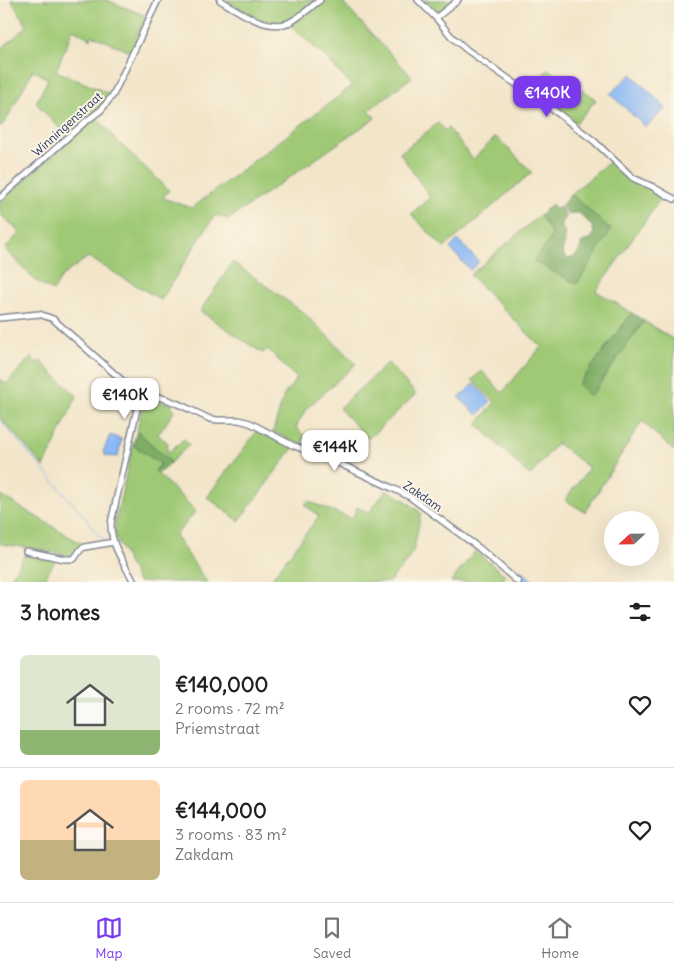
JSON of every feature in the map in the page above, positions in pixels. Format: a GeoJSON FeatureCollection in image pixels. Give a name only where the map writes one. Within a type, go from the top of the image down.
{"type":"FeatureCollection","features":[{"type":"Feature","properties":{"kind":"street","name":"Winningenstraat"},"geometry":{"type":"LineString","coordinates":[[0,198],[84,123],[107,105],[158,0]]}},
{"type":"Feature","properties":{"kind":"street"},"geometry":{"type":"LineString","coordinates":[[220,0],[249,17],[273,24],[288,23],[294,20],[320,0]]}},
{"type":"Feature","properties":{"kind":"street"},"geometry":{"type":"LineString","coordinates":[[418,0],[458,43],[581,131],[608,153],[633,178],[674,199]]}},
{"type":"Feature","properties":{"kind":"street"},"geometry":{"type":"LineString","coordinates":[[436,18],[458,0]]}},
{"type":"Feature","properties":{"kind":"street"},"geometry":{"type":"LineString","coordinates":[[0,318],[39,314],[53,319],[125,383],[135,396],[137,409],[111,526],[114,542],[134,582]]}},
{"type":"Feature","properties":{"kind":"street","name":"Zakdam"},"geometry":{"type":"LineString","coordinates":[[135,396],[144,394],[158,396],[210,419],[240,420],[250,423],[292,444],[390,486],[410,497],[479,548],[518,582]]}},
{"type":"Feature","properties":{"kind":"street"},"geometry":{"type":"LineString","coordinates":[[26,551],[74,559],[84,547],[114,542]]}},
{"type":"Feature","properties":{"kind":"green space"},"geometry":{"type":"Polygon","coordinates":[[[11,0],[107,0],[146,16],[130,52],[92,35],[91,39],[73,29],[56,71],[110,94],[102,107],[66,135],[36,103],[48,79],[33,70],[5,122],[0,127],[0,50],[27,26],[11,0]]]}},
{"type":"Feature","properties":{"kind":"green space"},"geometry":{"type":"Polygon","coordinates":[[[225,0],[315,0],[292,18],[276,23],[252,16],[225,0]]]}},
{"type":"Feature","properties":{"kind":"green space"},"geometry":{"type":"Polygon","coordinates":[[[325,0],[340,0],[412,77],[369,110],[375,118],[229,219],[215,215],[161,300],[88,257],[63,275],[53,291],[36,281],[5,249],[20,232],[0,214],[0,202],[97,118],[117,141],[169,190],[163,198],[192,208],[352,86],[326,58],[290,25],[325,0]]]}},
{"type":"Feature","properties":{"kind":"green space"},"geometry":{"type":"Polygon","coordinates":[[[424,0],[453,0],[438,11],[424,0]]]}},
{"type":"Feature","properties":{"kind":"green space"},"geometry":{"type":"Polygon","coordinates":[[[548,69],[566,82],[551,104],[531,89],[548,69]]]}},
{"type":"Feature","properties":{"kind":"green space"},"geometry":{"type":"Polygon","coordinates":[[[564,90],[568,93],[578,93],[584,90],[596,100],[576,123],[554,106],[564,90]]]}},
{"type":"Feature","properties":{"kind":"green space"},"geometry":{"type":"Polygon","coordinates":[[[438,123],[445,131],[448,128],[473,159],[496,137],[532,172],[444,248],[411,214],[430,197],[400,153],[438,123]]]}},
{"type":"Feature","properties":{"kind":"green space"},"geometry":{"type":"Polygon","coordinates":[[[612,160],[628,176],[664,194],[596,291],[632,313],[578,385],[590,397],[644,321],[674,340],[674,451],[642,421],[585,512],[565,500],[589,468],[557,443],[530,476],[477,424],[495,402],[472,380],[482,371],[502,393],[541,347],[470,275],[540,215],[552,234],[549,242],[561,276],[611,230],[571,194],[612,160]]]}},
{"type":"Feature","properties":{"kind":"green space"},"geometry":{"type":"Polygon","coordinates":[[[571,194],[611,230],[577,284],[533,261],[549,242],[552,234],[540,215],[552,204],[556,208],[560,206],[566,217],[562,223],[565,239],[562,251],[565,257],[568,259],[574,257],[579,251],[582,242],[591,239],[594,233],[592,226],[579,213],[569,215],[566,213],[562,205],[571,194]]]}},
{"type":"Feature","properties":{"kind":"green space"},"geometry":{"type":"Polygon","coordinates":[[[233,262],[304,313],[356,364],[307,408],[296,427],[305,437],[301,445],[273,432],[284,395],[297,378],[268,349],[262,353],[200,311],[233,262]]]}},
{"type":"Feature","properties":{"kind":"green space"},"geometry":{"type":"Polygon","coordinates":[[[632,313],[644,321],[590,397],[578,385],[632,313]]]}},
{"type":"Feature","properties":{"kind":"green space"},"geometry":{"type":"Polygon","coordinates":[[[31,357],[37,363],[40,361],[77,396],[44,467],[0,418],[0,379],[6,384],[31,357]]]}},
{"type":"Feature","properties":{"kind":"green space"},"geometry":{"type":"Polygon","coordinates":[[[388,363],[416,394],[368,439],[339,408],[388,363]]]}},
{"type":"Feature","properties":{"kind":"green space"},"geometry":{"type":"Polygon","coordinates":[[[149,398],[172,405],[175,410],[158,435],[168,443],[167,451],[169,452],[184,439],[189,445],[171,462],[137,431],[144,400],[149,398]]]}},
{"type":"Feature","properties":{"kind":"green space"},"geometry":{"type":"Polygon","coordinates":[[[137,431],[171,462],[158,474],[155,471],[161,464],[133,445],[137,431]]]}},
{"type":"Feature","properties":{"kind":"green space"},"geometry":{"type":"Polygon","coordinates":[[[257,431],[293,448],[239,521],[207,497],[257,431]]]}},
{"type":"Feature","properties":{"kind":"green space"},"geometry":{"type":"Polygon","coordinates":[[[133,445],[161,464],[155,471],[196,511],[175,536],[207,582],[138,582],[116,538],[115,531],[115,523],[133,445]]]}},
{"type":"Feature","properties":{"kind":"green space"},"geometry":{"type":"Polygon","coordinates":[[[386,490],[405,500],[421,513],[414,549],[407,561],[389,582],[269,582],[319,516],[305,505],[308,501],[352,519],[357,507],[369,513],[386,490]]]}},
{"type":"Feature","properties":{"kind":"green space"},"geometry":{"type":"Polygon","coordinates":[[[0,495],[82,544],[73,556],[0,544],[0,495]]]}},
{"type":"Feature","properties":{"kind":"green space"},"geometry":{"type":"Polygon","coordinates":[[[475,551],[505,575],[503,582],[451,582],[475,551]]]}},
{"type":"Feature","properties":{"kind":"green space"},"geometry":{"type":"Polygon","coordinates":[[[26,553],[56,559],[43,582],[8,582],[26,553]]]}},
{"type":"Feature","properties":{"kind":"water"},"geometry":{"type":"Polygon","coordinates":[[[631,74],[666,108],[646,127],[610,94],[631,74]]]}},
{"type":"Feature","properties":{"kind":"water"},"geometry":{"type":"Polygon","coordinates":[[[458,240],[479,262],[470,270],[450,248],[458,240]]]}},
{"type":"Feature","properties":{"kind":"water"},"geometry":{"type":"Polygon","coordinates":[[[474,384],[491,401],[478,415],[459,398],[474,384]]]}},
{"type":"Feature","properties":{"kind":"water"},"geometry":{"type":"Polygon","coordinates":[[[110,435],[121,439],[118,457],[106,456],[103,452],[110,435]]]}},
{"type":"Feature","properties":{"kind":"water"},"geometry":{"type":"Polygon","coordinates":[[[521,570],[534,582],[524,582],[517,575],[521,570]]]}},
{"type":"Feature","properties":{"kind":"waterway"},"geometry":{"type":"LineString","coordinates":[[0,420],[84,516],[98,535],[108,540]]}}]}
